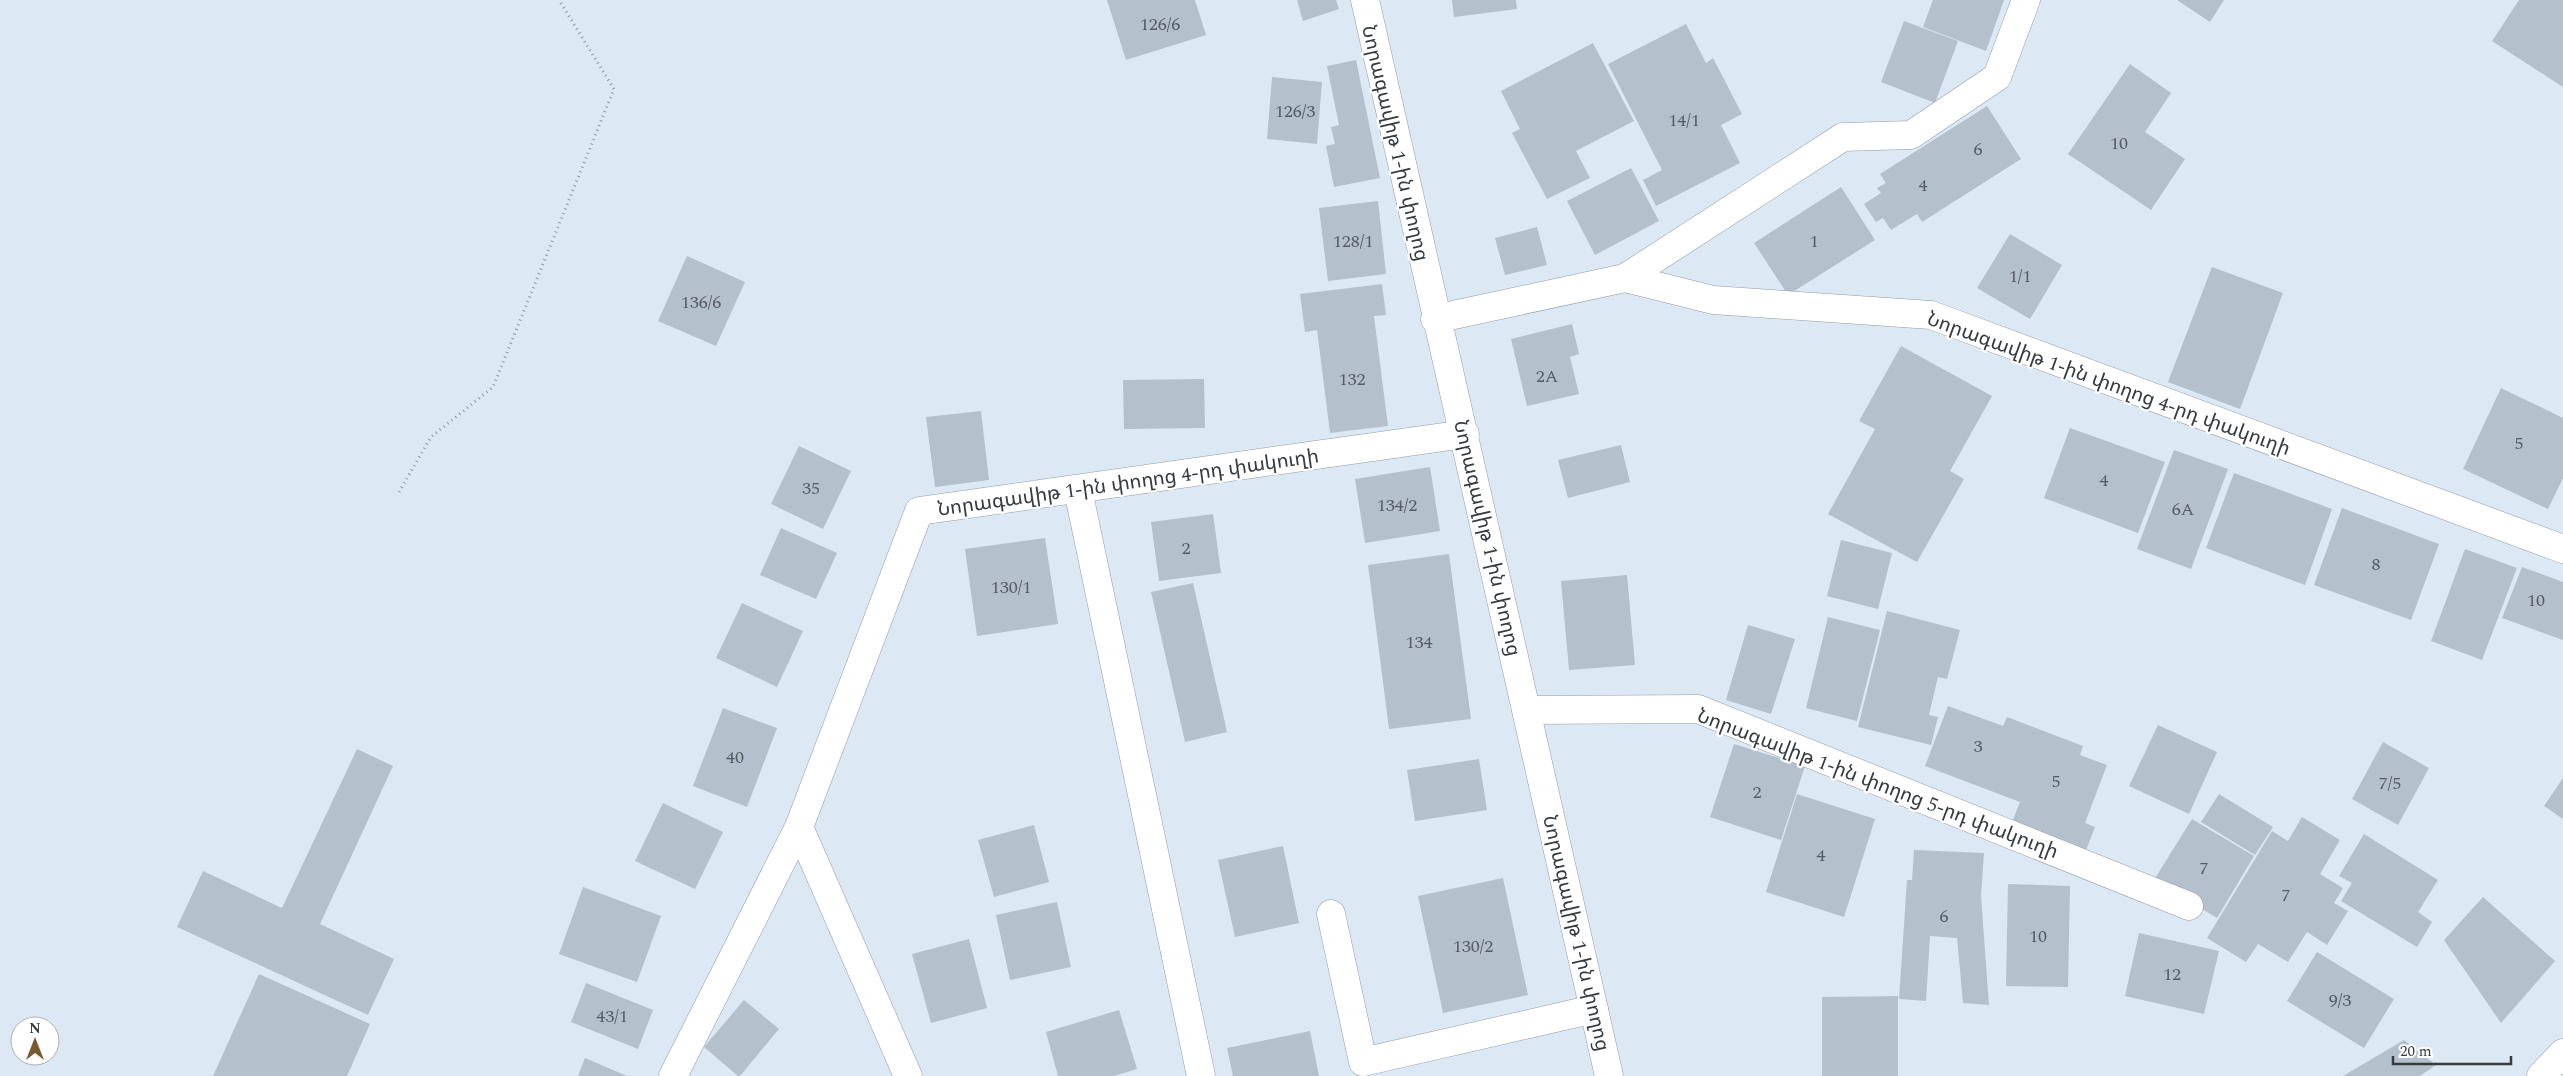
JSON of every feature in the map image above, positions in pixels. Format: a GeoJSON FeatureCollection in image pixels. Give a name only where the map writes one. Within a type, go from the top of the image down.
{"type":"FeatureCollection","features":[{"type":"Feature","properties":{"kind":"street","name":"Նորագավիթ 1-ին փողոց"},"geometry":{"type":"LineString","coordinates":[[1365,0],[1435,319],[1465,434],[1609,1076]]}},
{"type":"Feature","properties":{"kind":"street"},"geometry":{"type":"LineString","coordinates":[[1625,278],[1843,137],[1911,135],[1996,78],[2026,0]]}},
{"type":"Feature","properties":{"kind":"street","name":"Նորագավիթ 1-ին փողոց 4-րդ փակուղի"},"geometry":{"type":"LineString","coordinates":[[1435,319],[1625,278],[1713,300],[1931,315],[2563,549]]}},
{"type":"Feature","properties":{"kind":"street","name":"Նորագավիթ 1-ին փողոց 4-րդ փակուղի"},"geometry":{"type":"LineString","coordinates":[[799,827],[920,511],[1465,434]]}},
{"type":"Feature","properties":{"kind":"street"},"geometry":{"type":"LineString","coordinates":[[1078,490],[1202,1076]]}},
{"type":"Feature","properties":{"kind":"street","name":"Նորագավիթ 1-ին փողոց 5-րդ փակուղի"},"geometry":{"type":"LineString","coordinates":[[1527,710],[1698,709],[2189,906]]}},
{"type":"Feature","properties":{"kind":"street"},"geometry":{"type":"LineString","coordinates":[[673,1076],[799,827]]}},
{"type":"Feature","properties":{"kind":"street"},"geometry":{"type":"LineString","coordinates":[[799,827],[908,1076]]}},
{"type":"Feature","properties":{"kind":"street"},"geometry":{"type":"LineString","coordinates":[[1331,914],[1363,1062],[1594,1009]]}},
{"type":"Feature","properties":{"kind":"street"},"geometry":{"type":"LineString","coordinates":[[2541,1076],[2563,1053]]}},
{"type":"Feature","properties":{"kind":"path"},"geometry":{"type":"LineString","coordinates":[[399,492],[431,437],[494,387],[614,89],[559,0]]}},
{"type":"Feature","properties":{"kind":"building"},"geometry":{"type":"Polygon","coordinates":[[[1107,0],[1195,0],[1206,35],[1126,60],[1107,0]]]}},
{"type":"Feature","properties":{"kind":"building"},"geometry":{"type":"Polygon","coordinates":[[[1297,0],[1336,0],[1339,9],[1303,21],[1297,0]]]}},
{"type":"Feature","properties":{"kind":"building"},"geometry":{"type":"Polygon","coordinates":[[[1452,0],[1516,0],[1517,9],[1454,17],[1452,0]]]}},
{"type":"Feature","properties":{"kind":"building"},"geometry":{"type":"Polygon","coordinates":[[[1933,0],[2004,0],[1986,51],[1923,27],[1933,0]]]}},
{"type":"Feature","properties":{"kind":"building"},"geometry":{"type":"Polygon","coordinates":[[[2177,0],[2224,0],[2210,22],[2177,0]]]}},
{"type":"Feature","properties":{"kind":"building"},"geometry":{"type":"Polygon","coordinates":[[[2519,0],[2563,0],[2563,87],[2492,41],[2519,0]]]}},
{"type":"Feature","properties":{"kind":"building"},"geometry":{"type":"Polygon","coordinates":[[[1904,21],[1958,41],[1935,103],[1881,82],[1904,21]]]}},
{"type":"Feature","properties":{"kind":"building"},"geometry":{"type":"Polygon","coordinates":[[[1686,24],[1706,63],[1713,58],[1742,114],[1721,125],[1740,163],[1656,206],[1643,180],[1662,170],[1608,64],[1686,24]]]}},
{"type":"Feature","properties":{"kind":"building"},"geometry":{"type":"Polygon","coordinates":[[[1593,43],[1634,121],[1576,151],[1590,178],[1547,199],[1512,133],[1520,129],[1501,91],[1593,43]]]}},
{"type":"Feature","properties":{"kind":"building"},"geometry":{"type":"Polygon","coordinates":[[[1356,60],[1380,178],[1334,187],[1326,146],[1335,144],[1331,127],[1339,125],[1327,66],[1356,60]]]}},
{"type":"Feature","properties":{"kind":"building"},"geometry":{"type":"Polygon","coordinates":[[[2130,64],[2171,93],[2145,132],[2185,159],[2151,210],[2068,154],[2130,64]]]}},
{"type":"Feature","properties":{"kind":"building"},"geometry":{"type":"Polygon","coordinates":[[[1272,77],[1322,82],[1317,144],[1267,139],[1272,77]]]}},
{"type":"Feature","properties":{"kind":"building"},"geometry":{"type":"Polygon","coordinates":[[[1987,106],[2021,159],[1922,222],[1917,214],[1891,230],[1883,218],[1876,222],[1864,204],[1881,193],[1877,188],[1886,183],[1880,174],[1987,106]]]}},
{"type":"Feature","properties":{"kind":"building"},"geometry":{"type":"Polygon","coordinates":[[[1631,168],[1659,221],[1595,255],[1567,201],[1631,168]]]}},
{"type":"Feature","properties":{"kind":"building"},"geometry":{"type":"Polygon","coordinates":[[[1841,187],[1875,240],[1788,295],[1754,243],[1841,187]]]}},
{"type":"Feature","properties":{"kind":"building"},"geometry":{"type":"Polygon","coordinates":[[[1378,201],[1386,274],[1328,281],[1319,208],[1378,201]]]}},
{"type":"Feature","properties":{"kind":"building"},"geometry":{"type":"Polygon","coordinates":[[[1537,227],[1547,265],[1505,275],[1495,238],[1537,227]]]}},
{"type":"Feature","properties":{"kind":"building"},"geometry":{"type":"Polygon","coordinates":[[[2010,234],[2062,265],[2030,319],[1977,288],[2010,234]]]}},
{"type":"Feature","properties":{"kind":"building"},"geometry":{"type":"Polygon","coordinates":[[[687,256],[745,282],[716,346],[658,321],[687,256]]]}},
{"type":"Feature","properties":{"kind":"building"},"geometry":{"type":"Polygon","coordinates":[[[2212,267],[2283,293],[2240,409],[2168,382],[2212,267]]]}},
{"type":"Feature","properties":{"kind":"building"},"geometry":{"type":"Polygon","coordinates":[[[1382,284],[1386,315],[1374,316],[1388,426],[1330,433],[1317,330],[1305,332],[1300,294],[1382,284]]]}},
{"type":"Feature","properties":{"kind":"building"},"geometry":{"type":"Polygon","coordinates":[[[1572,324],[1579,354],[1570,357],[1579,394],[1527,406],[1511,339],[1572,324]]]}},
{"type":"Feature","properties":{"kind":"building"},"geometry":{"type":"Polygon","coordinates":[[[1901,346],[1992,396],[1950,471],[1964,479],[1917,562],[1828,514],[1875,429],[1859,421],[1901,346]]]}},
{"type":"Feature","properties":{"kind":"building"},"geometry":{"type":"Polygon","coordinates":[[[1204,379],[1205,428],[1124,429],[1123,380],[1204,379]]]}},
{"type":"Feature","properties":{"kind":"building"},"geometry":{"type":"Polygon","coordinates":[[[2501,388],[2563,418],[2563,478],[2548,509],[2463,469],[2501,388]]]}},
{"type":"Feature","properties":{"kind":"building"},"geometry":{"type":"Polygon","coordinates":[[[981,411],[989,480],[935,487],[926,417],[981,411]]]}},
{"type":"Feature","properties":{"kind":"building"},"geometry":{"type":"Polygon","coordinates":[[[2070,428],[2165,462],[2138,533],[2044,498],[2070,428]]]}},
{"type":"Feature","properties":{"kind":"building"},"geometry":{"type":"Polygon","coordinates":[[[1621,445],[1630,482],[1568,498],[1558,460],[1621,445]]]}},
{"type":"Feature","properties":{"kind":"building"},"geometry":{"type":"Polygon","coordinates":[[[799,446],[851,471],[823,529],[771,504],[799,446]]]}},
{"type":"Feature","properties":{"kind":"building"},"geometry":{"type":"Polygon","coordinates":[[[2174,450],[2228,469],[2191,569],[2137,549],[2174,450]]]}},
{"type":"Feature","properties":{"kind":"building"},"geometry":{"type":"Polygon","coordinates":[[[1430,467],[1440,531],[1365,543],[1355,479],[1430,467]]]}},
{"type":"Feature","properties":{"kind":"building"},"geometry":{"type":"Polygon","coordinates":[[[2234,473],[2332,509],[2305,585],[2206,548],[2234,473]]]}},
{"type":"Feature","properties":{"kind":"building"},"geometry":{"type":"Polygon","coordinates":[[[2342,508],[2439,544],[2411,620],[2314,585],[2342,508]]]}},
{"type":"Feature","properties":{"kind":"building"},"geometry":{"type":"Polygon","coordinates":[[[1213,514],[1221,573],[1159,581],[1151,522],[1213,514]]]}},
{"type":"Feature","properties":{"kind":"building"},"geometry":{"type":"Polygon","coordinates":[[[781,528],[837,553],[816,599],[760,575],[781,528]]]}},
{"type":"Feature","properties":{"kind":"building"},"geometry":{"type":"Polygon","coordinates":[[[1045,538],[1058,624],[977,636],[965,549],[1045,538]]]}},
{"type":"Feature","properties":{"kind":"building"},"geometry":{"type":"Polygon","coordinates":[[[1841,540],[1892,553],[1878,609],[1827,596],[1841,540]]]}},
{"type":"Feature","properties":{"kind":"building"},"geometry":{"type":"Polygon","coordinates":[[[2465,549],[2517,568],[2482,660],[2431,641],[2465,549]]]}},
{"type":"Feature","properties":{"kind":"building"},"geometry":{"type":"Polygon","coordinates":[[[1449,554],[1471,719],[1389,729],[1368,565],[1449,554]]]}},
{"type":"Feature","properties":{"kind":"building"},"geometry":{"type":"Polygon","coordinates":[[[2522,567],[2563,582],[2563,640],[2502,618],[2522,567]]]}},
{"type":"Feature","properties":{"kind":"building"},"geometry":{"type":"Polygon","coordinates":[[[1627,575],[1635,665],[1569,670],[1561,581],[1627,575]]]}},
{"type":"Feature","properties":{"kind":"building"},"geometry":{"type":"Polygon","coordinates":[[[1193,583],[1227,732],[1185,742],[1151,592],[1193,583]]]}},
{"type":"Feature","properties":{"kind":"building"},"geometry":{"type":"Polygon","coordinates":[[[742,603],[803,631],[777,687],[716,658],[742,603]]]}},
{"type":"Feature","properties":{"kind":"building"},"geometry":{"type":"Polygon","coordinates":[[[1887,611],[1960,630],[1947,679],[1938,677],[1929,715],[1938,717],[1931,745],[1858,727],[1887,611]]]}},
{"type":"Feature","properties":{"kind":"building"},"geometry":{"type":"Polygon","coordinates":[[[1828,617],[1880,630],[1857,721],[1806,708],[1828,617]]]}},
{"type":"Feature","properties":{"kind":"building"},"geometry":{"type":"Polygon","coordinates":[[[1748,625],[1795,639],[1771,714],[1726,700],[1748,625]]]}},
{"type":"Feature","properties":{"kind":"building"},"geometry":{"type":"Polygon","coordinates":[[[1948,706],[2003,726],[2007,717],[2083,746],[2080,755],[2107,765],[2085,823],[2095,827],[2085,853],[2011,825],[2020,802],[1925,766],[1948,706]]]}},
{"type":"Feature","properties":{"kind":"building"},"geometry":{"type":"Polygon","coordinates":[[[723,708],[777,728],[747,807],[693,786],[723,708]]]}},
{"type":"Feature","properties":{"kind":"building"},"geometry":{"type":"Polygon","coordinates":[[[2158,725],[2217,752],[2189,814],[2129,786],[2158,725]]]}},
{"type":"Feature","properties":{"kind":"building"},"geometry":{"type":"Polygon","coordinates":[[[2383,742],[2429,768],[2398,825],[2352,799],[2383,742]]]}},
{"type":"Feature","properties":{"kind":"building"},"geometry":{"type":"Polygon","coordinates":[[[1734,744],[1805,766],[1781,840],[1710,817],[1734,744]]]}},
{"type":"Feature","properties":{"kind":"building"},"geometry":{"type":"Polygon","coordinates":[[[357,749],[393,766],[320,924],[394,959],[368,1015],[177,927],[203,871],[282,908],[357,749]]]}},
{"type":"Feature","properties":{"kind":"building"},"geometry":{"type":"Polygon","coordinates":[[[1479,759],[1487,810],[1415,821],[1407,770],[1479,759]]]}},
{"type":"Feature","properties":{"kind":"building"},"geometry":{"type":"Polygon","coordinates":[[[2563,778],[2563,819],[2544,806],[2563,778]]]}},
{"type":"Feature","properties":{"kind":"building"},"geometry":{"type":"Polygon","coordinates":[[[1797,794],[1875,819],[1844,917],[1766,892],[1797,794]]]}},
{"type":"Feature","properties":{"kind":"building"},"geometry":{"type":"Polygon","coordinates":[[[2219,794],[2273,827],[2255,855],[2201,822],[2219,794]]]}},
{"type":"Feature","properties":{"kind":"building"},"geometry":{"type":"Polygon","coordinates":[[[663,803],[723,832],[695,889],[635,861],[663,803]]]}},
{"type":"Feature","properties":{"kind":"building"},"geometry":{"type":"Polygon","coordinates":[[[2302,817],[2340,840],[2320,874],[2343,888],[2334,903],[2348,911],[2327,945],[2307,932],[2288,962],[2258,944],[2246,962],[2207,938],[2272,831],[2288,841],[2302,817]]]}},
{"type":"Feature","properties":{"kind":"building"},"geometry":{"type":"Polygon","coordinates":[[[2192,819],[2254,856],[2217,918],[2154,880],[2192,819]]]}},
{"type":"Feature","properties":{"kind":"building"},"geometry":{"type":"Polygon","coordinates":[[[1034,825],[1049,882],[994,897],[978,840],[1034,825]]]}},
{"type":"Feature","properties":{"kind":"building"},"geometry":{"type":"Polygon","coordinates":[[[2364,834],[2438,880],[2418,912],[2432,922],[2417,947],[2341,901],[2352,883],[2339,876],[2364,834]]]}},
{"type":"Feature","properties":{"kind":"building"},"geometry":{"type":"Polygon","coordinates":[[[1283,846],[1299,923],[1235,937],[1218,860],[1283,846]]]}},
{"type":"Feature","properties":{"kind":"building"},"geometry":{"type":"Polygon","coordinates":[[[1914,850],[1984,853],[1981,896],[1989,1005],[1963,1003],[1957,938],[1930,936],[1926,1001],[1899,999],[1907,880],[1912,880],[1914,850]]]}},
{"type":"Feature","properties":{"kind":"building"},"geometry":{"type":"Polygon","coordinates":[[[1503,878],[1528,995],[1443,1013],[1418,896],[1503,878]]]}},
{"type":"Feature","properties":{"kind":"building"},"geometry":{"type":"Polygon","coordinates":[[[2008,884],[2070,886],[2068,987],[2006,986],[2008,884]]]}},
{"type":"Feature","properties":{"kind":"building"},"geometry":{"type":"Polygon","coordinates":[[[583,887],[661,916],[637,982],[559,954],[583,887]]]}},
{"type":"Feature","properties":{"kind":"building"},"geometry":{"type":"Polygon","coordinates":[[[2483,897],[2555,961],[2501,1023],[2444,940],[2483,897]]]}},
{"type":"Feature","properties":{"kind":"building"},"geometry":{"type":"Polygon","coordinates":[[[1057,902],[1071,967],[1010,980],[996,915],[1057,902]]]}},
{"type":"Feature","properties":{"kind":"building"},"geometry":{"type":"Polygon","coordinates":[[[2139,933],[2219,951],[2204,1014],[2125,996],[2139,933]]]}},
{"type":"Feature","properties":{"kind":"building"},"geometry":{"type":"Polygon","coordinates":[[[969,939],[987,1008],[931,1023],[912,954],[969,939]]]}},
{"type":"Feature","properties":{"kind":"building"},"geometry":{"type":"Polygon","coordinates":[[[2317,952],[2394,999],[2364,1048],[2287,1001],[2317,952]]]}},
{"type":"Feature","properties":{"kind":"building"},"geometry":{"type":"Polygon","coordinates":[[[259,974],[370,1024],[347,1076],[213,1076],[259,974]]]}},
{"type":"Feature","properties":{"kind":"building"},"geometry":{"type":"Polygon","coordinates":[[[586,983],[653,1010],[638,1049],[571,1022],[586,983]]]}},
{"type":"Feature","properties":{"kind":"building"},"geometry":{"type":"Polygon","coordinates":[[[1898,996],[1898,1076],[1822,1076],[1822,997],[1898,996]]]}},
{"type":"Feature","properties":{"kind":"building"},"geometry":{"type":"Polygon","coordinates":[[[744,1000],[779,1029],[740,1076],[738,1076],[704,1047],[744,1000]]]}},
{"type":"Feature","properties":{"kind":"building"},"geometry":{"type":"Polygon","coordinates":[[[1119,1010],[1137,1069],[1114,1076],[1058,1076],[1046,1032],[1119,1010]]]}},
{"type":"Feature","properties":{"kind":"building"},"geometry":{"type":"Polygon","coordinates":[[[1310,1031],[1319,1076],[1233,1076],[1227,1048],[1310,1031]]]}},
{"type":"Feature","properties":{"kind":"building"},"geometry":{"type":"Polygon","coordinates":[[[2404,1040],[2436,1065],[2420,1076],[2343,1076],[2404,1040]]]}},
{"type":"Feature","properties":{"kind":"building"},"geometry":{"type":"Polygon","coordinates":[[[585,1058],[627,1076],[578,1076],[585,1058]]]}}]}
